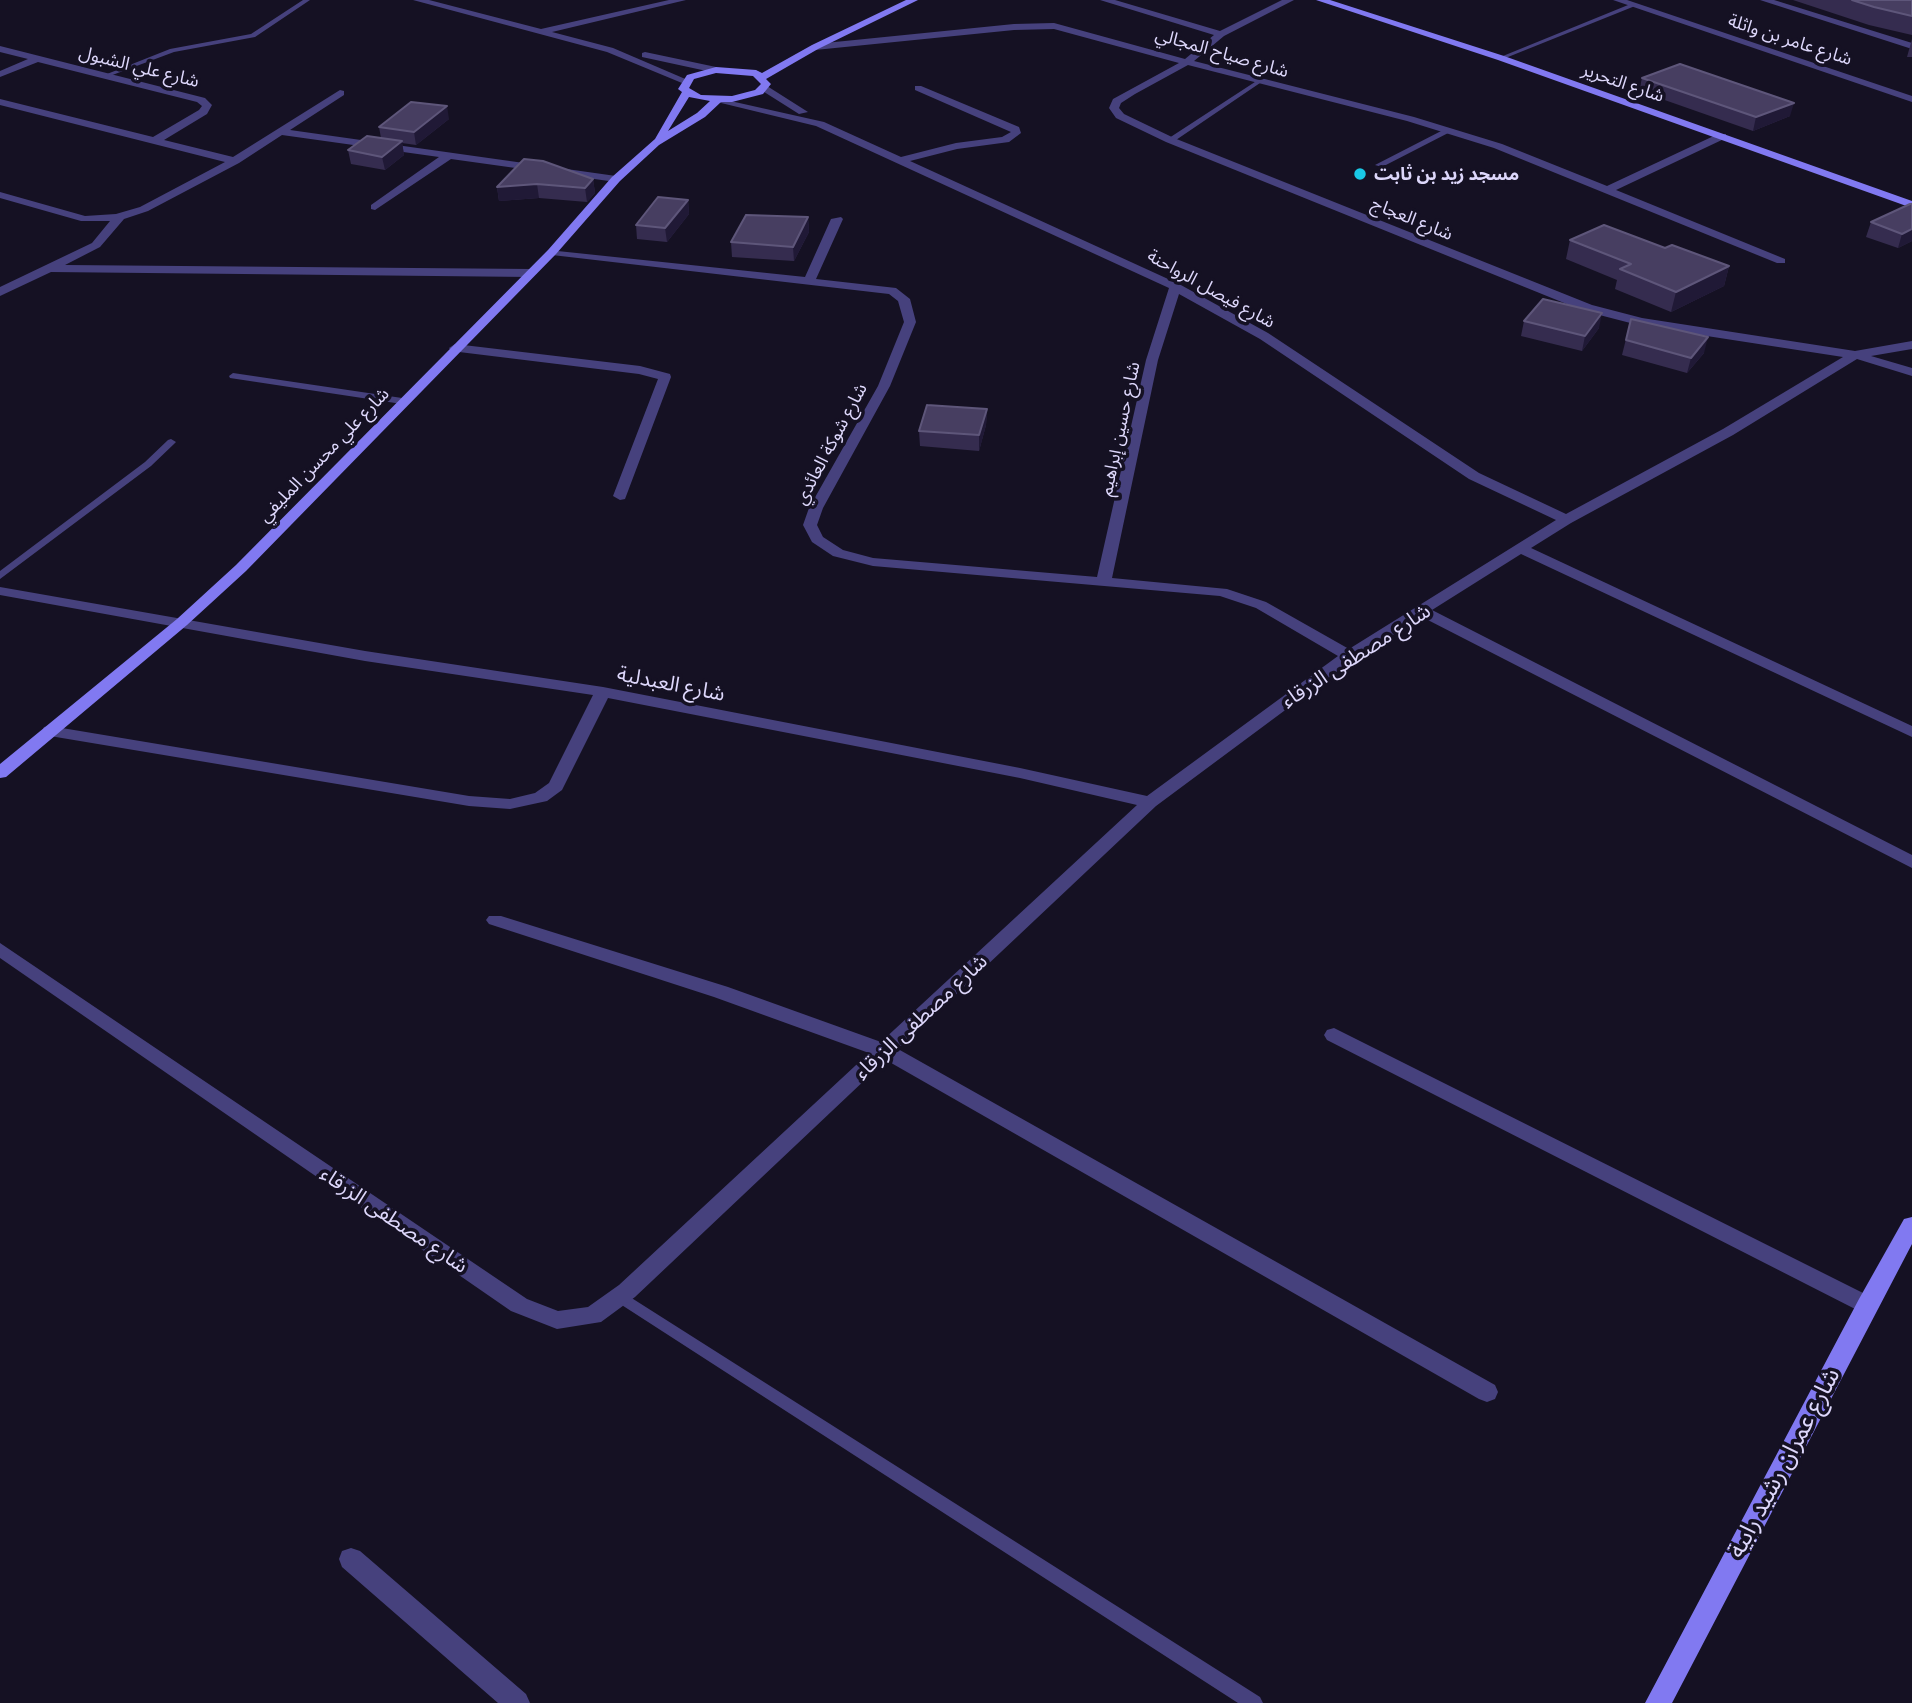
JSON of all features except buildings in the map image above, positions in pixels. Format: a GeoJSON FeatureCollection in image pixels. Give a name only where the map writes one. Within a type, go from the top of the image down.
{"type":"FeatureCollection","features":[{"type":"Feature","properties":{"kind":"street"},"geometry":{"type":"LineString","coordinates":[[418,0],[610,50],[762,77],[812,48],[913,0]]}},
{"type":"Feature","properties":{"kind":"street"},"geometry":{"type":"LineString","coordinates":[[541,31],[681,0]]}},
{"type":"Feature","properties":{"kind":"street"},"geometry":{"type":"LineString","coordinates":[[1105,0],[1221,34]]}},
{"type":"Feature","properties":{"kind":"street","name":"شارع العجاج"},"geometry":{"type":"LineString","coordinates":[[1289,0],[1221,34],[1188,62],[1117,101],[1114,108],[1119,116],[1170,141],[1588,308],[1642,322],[1856,355],[1912,372]]}},
{"type":"Feature","properties":{"kind":"street","name":"شارع التحرير"},"geometry":{"type":"LineString","coordinates":[[1321,0],[1501,58],[1912,205]]}},
{"type":"Feature","properties":{"kind":"street","name":"شارع عامر بن واثلة"},"geometry":{"type":"LineString","coordinates":[[1618,0],[1912,99]]}},
{"type":"Feature","properties":{"kind":"street"},"geometry":{"type":"LineString","coordinates":[[1765,0],[1912,46]]}},
{"type":"Feature","properties":{"kind":"street","name":"شارع صياح المجالي"},"geometry":{"type":"LineString","coordinates":[[812,48],[1014,27],[1054,26],[1258,82],[1450,130],[1608,190],[1781,261]]}},
{"type":"Feature","properties":{"kind":"street"},"geometry":{"type":"LineString","coordinates":[[762,77],[766,84],[764,88],[742,98],[719,100],[683,89],[685,81],[697,74],[812,48]]}},
{"type":"Feature","properties":{"kind":"street","name":"شارع علي الشبول"},"geometry":{"type":"LineString","coordinates":[[0,49],[201,100],[208,105],[202,112],[153,142]]}},
{"type":"Feature","properties":{"kind":"street"},"geometry":{"type":"LineString","coordinates":[[610,50],[685,81]]}},
{"type":"Feature","properties":{"kind":"street"},"geometry":{"type":"LineString","coordinates":[[0,74],[36,59]]}},
{"type":"Feature","properties":{"kind":"street","name":"شارع فيصل الرواحنة"},"geometry":{"type":"LineString","coordinates":[[764,88],[820,124],[1175,287],[1264,336],[1475,476],[1566,520]]}},
{"type":"Feature","properties":{"kind":"street"},"geometry":{"type":"LineString","coordinates":[[900,160],[956,146],[1005,140],[1016,133],[1014,129],[918,88]]}},
{"type":"Feature","properties":{"kind":"street","name":"شارع علي محسن المليفي"},"geometry":{"type":"LineString","coordinates":[[655,143],[687,92]]}},
{"type":"Feature","properties":{"kind":"street"},"geometry":{"type":"LineString","coordinates":[[0,195],[85,219],[120,216],[165,201],[281,132],[340,93]]}},
{"type":"Feature","properties":{"kind":"street","name":"شارع فيصل الرواحنة"},"geometry":{"type":"LineString","coordinates":[[719,100],[820,124]]}},
{"type":"Feature","properties":{"kind":"street","name":"شارع علي محسن المليفي"},"geometry":{"type":"LineString","coordinates":[[0,773],[182,622],[241,568],[402,401],[552,252],[616,179],[655,143],[701,115],[719,100]]}},
{"type":"Feature","properties":{"kind":"street"},"geometry":{"type":"LineString","coordinates":[[0,102],[234,161]]}},
{"type":"Feature","properties":{"kind":"street"},"geometry":{"type":"LineString","coordinates":[[281,132],[616,179]]}},
{"type":"Feature","properties":{"kind":"street"},"geometry":{"type":"LineString","coordinates":[[1608,190],[1722,136]]}},
{"type":"Feature","properties":{"kind":"street"},"geometry":{"type":"LineString","coordinates":[[375,206],[448,156]]}},
{"type":"Feature","properties":{"kind":"street"},"geometry":{"type":"LineString","coordinates":[[0,292],[96,245],[120,216]]}},
{"type":"Feature","properties":{"kind":"street"},"geometry":{"type":"LineString","coordinates":[[809,281],[837,219]]}},
{"type":"Feature","properties":{"kind":"street","name":"شارع شوكة العائدي"},"geometry":{"type":"LineString","coordinates":[[552,252],[892,291],[904,299],[910,322],[884,386],[816,508],[810,526],[817,539],[838,553],[873,562],[1180,586],[1242,597],[1261,605],[1349,656]]}},
{"type":"Feature","properties":{"kind":"street"},"geometry":{"type":"LineString","coordinates":[[47,268],[531,272]]}},
{"type":"Feature","properties":{"kind":"street","name":"شارع حسين إبراهيم"},"geometry":{"type":"LineString","coordinates":[[1104,580],[1152,360],[1175,287]]}},
{"type":"Feature","properties":{"kind":"street"},"geometry":{"type":"LineString","coordinates":[[1856,355],[1912,345]]}},
{"type":"Feature","properties":{"kind":"street"},"geometry":{"type":"LineString","coordinates":[[455,348],[640,370],[666,377],[620,496]]}},
{"type":"Feature","properties":{"kind":"street","name":"شارع مصطفى الزرقاء"},"geometry":{"type":"LineString","coordinates":[[0,949],[519,1305],[557,1320],[593,1316],[619,1297],[1150,802],[1349,656],[1566,520],[1728,432],[1856,355]]}},
{"type":"Feature","properties":{"kind":"street"},"geometry":{"type":"LineString","coordinates":[[1521,549],[1912,732]]}},
{"type":"Feature","properties":{"kind":"street","name":"شارع العبدلية"},"geometry":{"type":"LineString","coordinates":[[0,591],[365,656],[603,692],[1020,773],[1150,802]]}},
{"type":"Feature","properties":{"kind":"street"},"geometry":{"type":"LineString","coordinates":[[1422,611],[1912,862]]}},
{"type":"Feature","properties":{"kind":"street"},"geometry":{"type":"LineString","coordinates":[[50,731],[469,801],[510,804],[541,797],[556,786],[603,692]]}},
{"type":"Feature","properties":{"kind":"street"},"geometry":{"type":"LineString","coordinates":[[495,920],[721,992],[885,1051],[1487,1392]]}},
{"type":"Feature","properties":{"kind":"street"},"geometry":{"type":"LineString","coordinates":[[1334,1035],[1867,1305]]}},
{"type":"Feature","properties":{"kind":"street","name":"شارع عمران رشيد رابية"},"geometry":{"type":"LineString","coordinates":[[1658,1703],[1867,1305],[1912,1225]]}},
{"type":"Feature","properties":{"kind":"street"},"geometry":{"type":"LineString","coordinates":[[351,1559],[517,1703]]}},
{"type":"Feature","properties":{"kind":"lane"},"geometry":{"type":"LineString","coordinates":[[104,76],[172,50],[253,36],[307,0]]}},
{"type":"Feature","properties":{"kind":"lane"},"geometry":{"type":"LineString","coordinates":[[1501,58],[1633,5]]}},
{"type":"Feature","properties":{"kind":"lane"},"geometry":{"type":"LineString","coordinates":[[1170,141],[1258,82]]}},
{"type":"Feature","properties":{"kind":"lane"},"geometry":{"type":"LineString","coordinates":[[1379,165],[1450,130]]}},
{"type":"Feature","properties":{"kind":"lane"},"geometry":{"type":"LineString","coordinates":[[233,376],[402,401]]}},
{"type":"Feature","properties":{"kind":"lane"},"geometry":{"type":"LineString","coordinates":[[0,576],[148,464],[170,442]]}},
{"type":"Feature","properties":{"kind":"lane"},"geometry":{"type":"LineString","coordinates":[[619,1297],[1254,1703]]}},
{"type":"Feature","properties":{"kind":"place","name":"مسجد زيد بن ثابت"},"geometry":{"type":"Point","coordinates":[1360,174]}}]}
